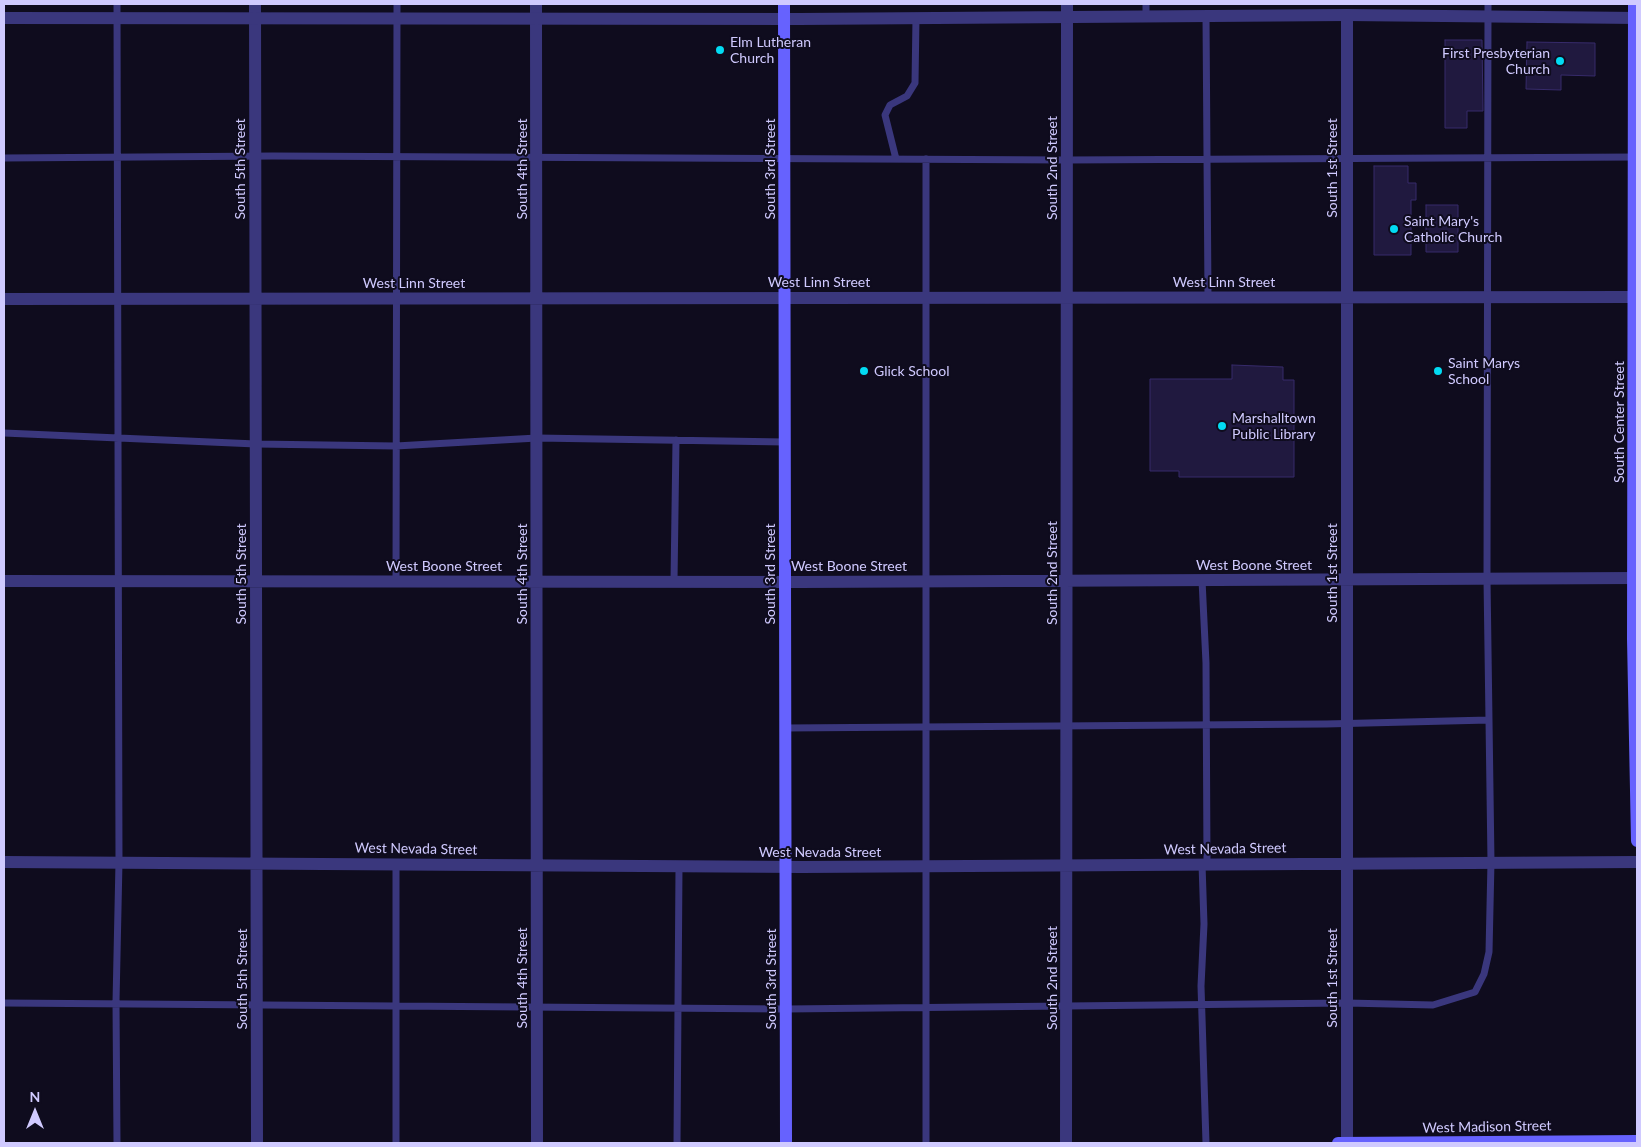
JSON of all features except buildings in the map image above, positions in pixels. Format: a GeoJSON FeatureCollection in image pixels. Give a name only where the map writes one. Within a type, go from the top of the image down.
{"type":"FeatureCollection","features":[{"type":"Feature","properties":{"kind":"main road","name":"South 3rd Street"},"geometry":{"type":"LineString","coordinates":[[784,4],[786,1143]]}},
{"type":"Feature","properties":{"kind":"main road","name":"South Center Street"},"geometry":{"type":"LineString","coordinates":[[1634,4],[1636,18],[1634,639],[1637,841]]}},
{"type":"Feature","properties":{"kind":"main road","name":"West Madison Street"},"geometry":{"type":"LineString","coordinates":[[1338,1143],[1637,1140]]}},
{"type":"Feature","properties":{"kind":"street","name":"South 5th Street"},"geometry":{"type":"LineString","coordinates":[[255,4],[257,1143]]}},
{"type":"Feature","properties":{"kind":"street","name":"South 4th Street"},"geometry":{"type":"LineString","coordinates":[[536,4],[537,1143]]}},
{"type":"Feature","properties":{"kind":"street","name":"South 2nd Street"},"geometry":{"type":"LineString","coordinates":[[1066,1143],[1067,4]]}},
{"type":"Feature","properties":{"kind":"street"},"geometry":{"type":"LineString","coordinates":[[4,18],[784,19],[1067,17],[1146,10],[1206,16],[1347,9],[1488,10],[1636,18]]}},
{"type":"Feature","properties":{"kind":"street","name":"South 1st Street"},"geometry":{"type":"LineString","coordinates":[[1347,9],[1347,1143]]}},
{"type":"Feature","properties":{"kind":"street","name":"West Linn Street"},"geometry":{"type":"LineString","coordinates":[[4,299],[1636,297]]}},
{"type":"Feature","properties":{"kind":"street","name":"West Boone Street"},"geometry":{"type":"LineString","coordinates":[[4,581],[785,582],[1634,578]]}},
{"type":"Feature","properties":{"kind":"street","name":"West Nevada Street"},"geometry":{"type":"LineString","coordinates":[[4,862],[256,862],[678,867],[1067,866],[1347,862],[1637,862]]}},
{"type":"Feature","properties":{"kind":"lane"},"geometry":{"type":"LineString","coordinates":[[117,4],[119,862],[116,1002],[117,1143]]}},
{"type":"Feature","properties":{"kind":"lane"},"geometry":{"type":"LineString","coordinates":[[396,581],[397,4]]}},
{"type":"Feature","properties":{"kind":"lane"},"geometry":{"type":"LineString","coordinates":[[4,1003],[257,1003],[786,1009],[1347,1003],[1433,1005],[1476,992],[1484,974],[1489,952],[1491,862],[1487,579],[1488,10]]}},
{"type":"Feature","properties":{"kind":"lane"},"geometry":{"type":"LineString","coordinates":[[1206,16],[1208,297]]}},
{"type":"Feature","properties":{"kind":"lane"},"geometry":{"type":"LineString","coordinates":[[896,159],[885,115],[890,105],[907,96],[915,83],[916,18]]}},
{"type":"Feature","properties":{"kind":"lane"},"geometry":{"type":"LineString","coordinates":[[4,158],[255,156],[1067,160],[1347,157],[1636,157]]}},
{"type":"Feature","properties":{"kind":"lane"},"geometry":{"type":"LineString","coordinates":[[926,159],[926,1143]]}},
{"type":"Feature","properties":{"kind":"lane"},"geometry":{"type":"LineString","coordinates":[[4,433],[256,444],[396,446],[537,438],[785,442]]}},
{"type":"Feature","properties":{"kind":"lane"},"geometry":{"type":"LineString","coordinates":[[674,581],[676,440]]}},
{"type":"Feature","properties":{"kind":"lane"},"geometry":{"type":"LineString","coordinates":[[1202,580],[1207,724],[1203,1004],[1206,1143]]}},
{"type":"Feature","properties":{"kind":"lane"},"geometry":{"type":"LineString","coordinates":[[786,728],[1489,720]]}},
{"type":"Feature","properties":{"kind":"lane"},"geometry":{"type":"LineString","coordinates":[[396,864],[396,1143]]}},
{"type":"Feature","properties":{"kind":"lane"},"geometry":{"type":"LineString","coordinates":[[678,867],[678,1143]]}},
{"type":"Feature","properties":{"kind":"place","name":"Elm Lutheran Church"},"geometry":{"type":"Point","coordinates":[720,50]}},
{"type":"Feature","properties":{"kind":"place","name":"First Presbyterian Church"},"geometry":{"type":"Point","coordinates":[1560,61]}},
{"type":"Feature","properties":{"kind":"place","name":"Saint Mary's Catholic Church"},"geometry":{"type":"Point","coordinates":[1394,229]}},
{"type":"Feature","properties":{"kind":"place","name":"Glick School"},"geometry":{"type":"Point","coordinates":[864,371]}},
{"type":"Feature","properties":{"kind":"place","name":"Saint Marys School"},"geometry":{"type":"Point","coordinates":[1438,371]}},
{"type":"Feature","properties":{"kind":"place","name":"Marshalltown Public Library"},"geometry":{"type":"Point","coordinates":[1222,426]}}]}
